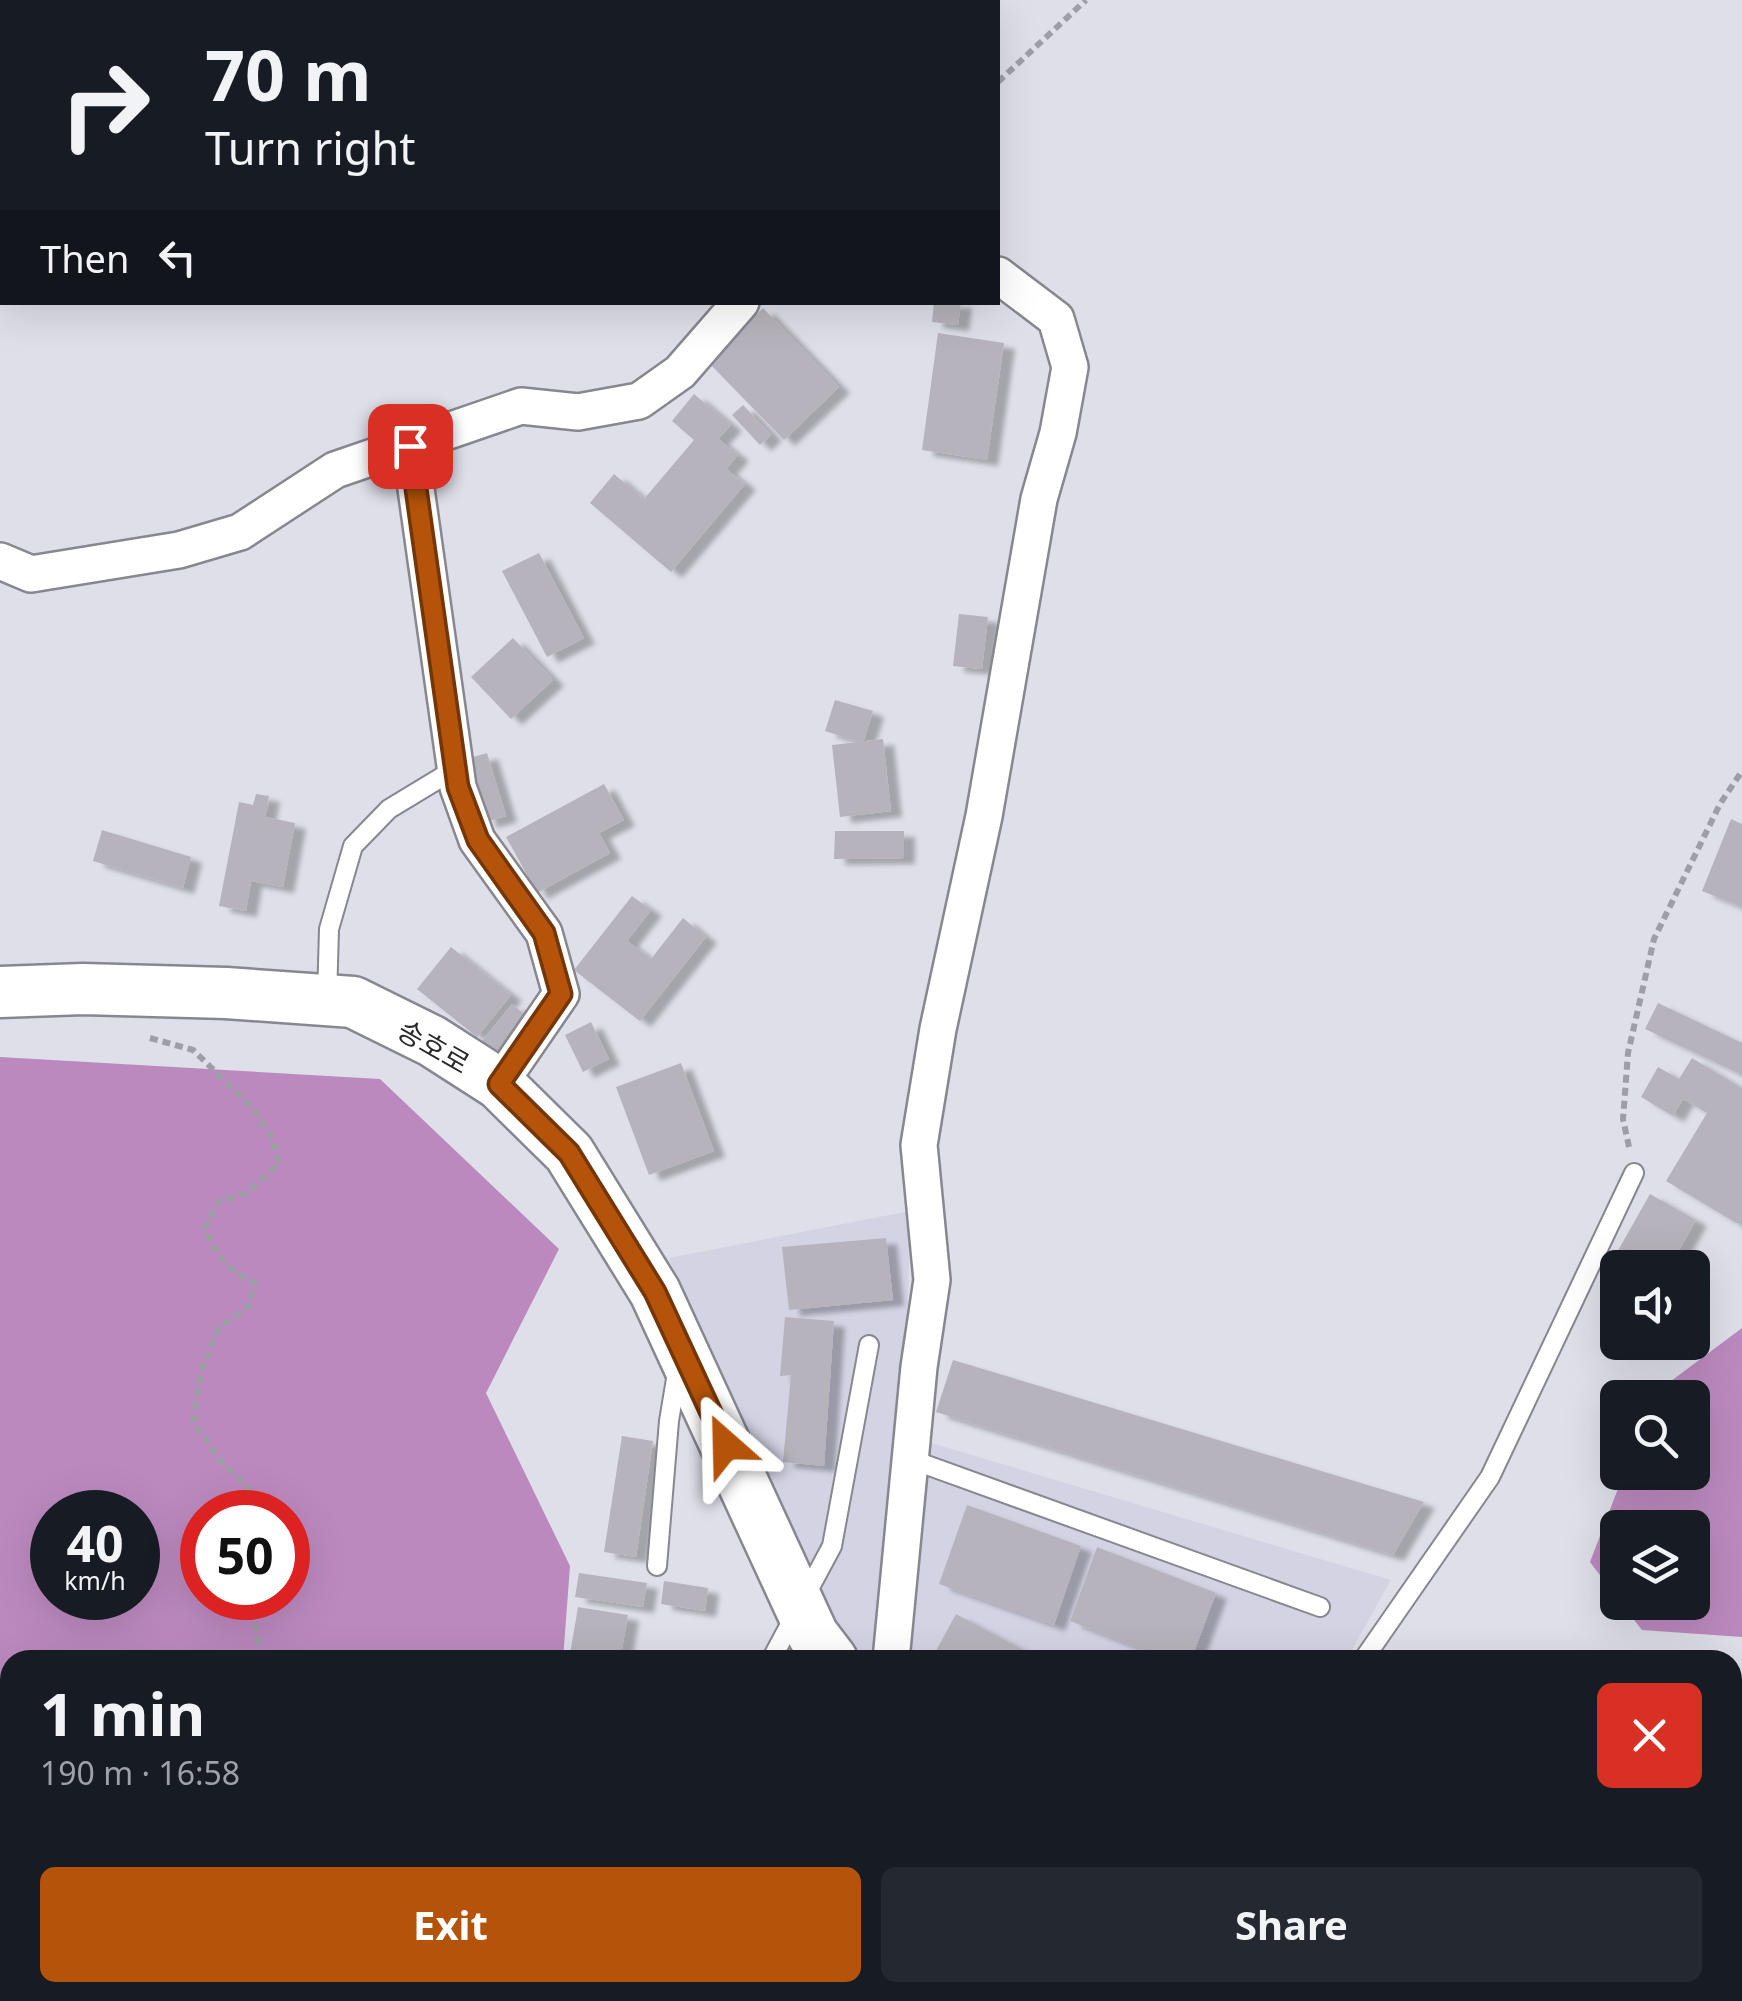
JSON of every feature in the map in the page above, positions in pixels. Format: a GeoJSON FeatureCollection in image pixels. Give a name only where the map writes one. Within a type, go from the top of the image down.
{"type":"FeatureCollection","features":[{"type":"Feature","properties":{"kind":"main road","name":"송호로"},"geometry":{"type":"LineString","coordinates":[[0,992],[82,989],[226,993],[353,1002],[432,1041],[499,1084],[569,1153],[655,1292],[813,1635],[824,1650]]}},
{"type":"Feature","properties":{"kind":"street"},"geometry":{"type":"LineString","coordinates":[[892,1650],[932,1280],[919,1145],[938,1029],[984,816],[1039,499],[1058,433],[1070,367],[1056,319],[1000,277]]}},
{"type":"Feature","properties":{"kind":"street"},"geometry":{"type":"LineString","coordinates":[[0,561],[31,574],[179,550],[240,532],[335,470],[521,406],[578,412],[639,401],[680,372],[738,305]]}},
{"type":"Feature","properties":{"kind":"street"},"geometry":{"type":"LineString","coordinates":[[410,446],[458,787],[478,840],[544,933],[561,994],[499,1084]]}},
{"type":"Feature","properties":{"kind":"lane"},"geometry":{"type":"LineString","coordinates":[[327,1000],[330,930],[353,846],[389,809],[455,770]]}},
{"type":"Feature","properties":{"kind":"lane"},"geometry":{"type":"LineString","coordinates":[[1371,1650],[1490,1478],[1634,1173]]}},
{"type":"Feature","properties":{"kind":"lane"},"geometry":{"type":"LineString","coordinates":[[777,1650],[832,1546],[869,1345]]}},
{"type":"Feature","properties":{"kind":"lane"},"geometry":{"type":"LineString","coordinates":[[657,1566],[669,1421],[681,1348]]}},
{"type":"Feature","properties":{"kind":"lane"},"geometry":{"type":"LineString","coordinates":[[910,1459],[1320,1607]]}},
{"type":"Feature","properties":{"kind":"path"},"geometry":{"type":"LineString","coordinates":[[1000,80],[1086,0]]}},
{"type":"Feature","properties":{"kind":"path"},"geometry":{"type":"LineString","coordinates":[[1634,1173],[1623,1120],[1628,1054],[1654,938],[1720,804],[1742,770]]}},
{"type":"Feature","properties":{"kind":"path"},"geometry":{"type":"LineString","coordinates":[[136,1034],[193,1050],[253,1108],[273,1140],[280,1164],[246,1193],[218,1202],[206,1228],[213,1250],[230,1270],[254,1283],[250,1305],[218,1329],[201,1372],[192,1422],[248,1490]]}},
{"type":"Feature","properties":{"kind":"path"},"geometry":{"type":"LineString","coordinates":[[255,1620],[259,1650]]}},
{"type":"Feature","properties":{"kind":"shaded area"},"geometry":{"type":"Polygon","coordinates":[[[0,1057],[380,1079],[559,1249],[486,1393],[570,1566],[564,1650],[0,1650],[0,1057]]]}},
{"type":"Feature","properties":{"kind":"shaded area"},"geometry":{"type":"Polygon","coordinates":[[[910,1211],[907,1346],[928,1442],[1391,1580],[1352,1650],[853,1650],[760,1498],[669,1258],[910,1211]]]}},
{"type":"Feature","properties":{"kind":"shaded area"},"geometry":{"type":"Polygon","coordinates":[[[1742,1328],[1742,1637],[1642,1630],[1634,1620],[1710,1620],[1710,1510],[1610,1510],[1618,1490],[1710,1490],[1710,1380],[1672,1380],[1699,1360],[1710,1360],[1710,1352],[1742,1328]]]}},
{"type":"Feature","properties":{"kind":"shaded area"},"geometry":{"type":"Polygon","coordinates":[[[1600,1536],[1600,1575],[1590,1562],[1600,1536]]]}},
{"type":"Feature","properties":{"kind":"building"},"geometry":{"type":"Polygon","coordinates":[[[934,305],[961,305],[958,325],[932,322],[934,305]]]}},
{"type":"Feature","properties":{"kind":"building"},"geometry":{"type":"Polygon","coordinates":[[[763,308],[839,387],[784,440],[708,362],[763,308]]]}},
{"type":"Feature","properties":{"kind":"building"},"geometry":{"type":"Polygon","coordinates":[[[938,333],[1004,343],[987,460],[922,450],[938,333]]]}},
{"type":"Feature","properties":{"kind":"building"},"geometry":{"type":"Polygon","coordinates":[[[694,394],[731,425],[718,439],[738,455],[726,469],[745,484],[671,572],[590,503],[614,474],[644,499],[694,440],[672,421],[694,394]]]}},
{"type":"Feature","properties":{"kind":"building"},"geometry":{"type":"Polygon","coordinates":[[[743,405],[771,435],[760,445],[732,415],[743,405]]]}},
{"type":"Feature","properties":{"kind":"building"},"geometry":{"type":"Polygon","coordinates":[[[539,553],[584,638],[547,657],[502,571],[539,553]]]}},
{"type":"Feature","properties":{"kind":"building"},"geometry":{"type":"Polygon","coordinates":[[[959,614],[988,617],[982,669],[953,666],[959,614]]]}},
{"type":"Feature","properties":{"kind":"building"},"geometry":{"type":"Polygon","coordinates":[[[513,638],[553,680],[511,719],[471,677],[513,638]]]}},
{"type":"Feature","properties":{"kind":"building"},"geometry":{"type":"Polygon","coordinates":[[[835,700],[873,711],[863,743],[825,731],[835,700]]]}},
{"type":"Feature","properties":{"kind":"building"},"geometry":{"type":"Polygon","coordinates":[[[883,739],[891,811],[840,817],[832,745],[883,739]]]}},
{"type":"Feature","properties":{"kind":"building"},"geometry":{"type":"Polygon","coordinates":[[[487,753],[506,816],[486,822],[466,759],[487,753]]]}},
{"type":"Feature","properties":{"kind":"building"},"geometry":{"type":"Polygon","coordinates":[[[604,784],[624,820],[599,833],[610,853],[537,893],[506,837],[604,784]]]}},
{"type":"Feature","properties":{"kind":"building"},"geometry":{"type":"Polygon","coordinates":[[[256,794],[269,796],[265,817],[295,823],[283,887],[251,881],[246,911],[219,906],[239,802],[253,805],[256,794]]]}},
{"type":"Feature","properties":{"kind":"building"},"geometry":{"type":"Polygon","coordinates":[[[1731,819],[1742,824],[1742,907],[1702,891],[1731,819]]]}},
{"type":"Feature","properties":{"kind":"building"},"geometry":{"type":"Polygon","coordinates":[[[102,830],[191,857],[183,888],[93,861],[102,830]]]}},
{"type":"Feature","properties":{"kind":"building"},"geometry":{"type":"Polygon","coordinates":[[[835,831],[904,831],[904,858],[834,859],[835,831]]]}},
{"type":"Feature","properties":{"kind":"building"},"geometry":{"type":"Polygon","coordinates":[[[632,896],[651,910],[627,941],[651,959],[683,918],[706,937],[640,1021],[574,970],[632,896]]]}},
{"type":"Feature","properties":{"kind":"building"},"geometry":{"type":"Polygon","coordinates":[[[451,947],[511,995],[477,1037],[417,989],[451,947]]]}},
{"type":"Feature","properties":{"kind":"building"},"geometry":{"type":"Polygon","coordinates":[[[1658,1003],[1742,1043],[1742,1075],[1645,1029],[1658,1003]]]}},
{"type":"Feature","properties":{"kind":"building"},"geometry":{"type":"Polygon","coordinates":[[[512,1004],[533,1021],[499,1061],[479,1045],[512,1004]]]}},
{"type":"Feature","properties":{"kind":"building"},"geometry":{"type":"Polygon","coordinates":[[[591,1022],[609,1059],[583,1072],[565,1035],[591,1022]]]}},
{"type":"Feature","properties":{"kind":"building"},"geometry":{"type":"Polygon","coordinates":[[[1692,1058],[1742,1088],[1742,1218],[1738,1224],[1666,1181],[1707,1113],[1683,1099],[1673,1116],[1641,1097],[1658,1067],[1679,1079],[1692,1058]]]}},
{"type":"Feature","properties":{"kind":"building"},"geometry":{"type":"Polygon","coordinates":[[[681,1063],[714,1151],[649,1175],[616,1087],[681,1063]]]}},
{"type":"Feature","properties":{"kind":"building"},"geometry":{"type":"Polygon","coordinates":[[[1650,1194],[1696,1220],[1679,1250],[1618,1250],[1650,1194]]]}},
{"type":"Feature","properties":{"kind":"building"},"geometry":{"type":"Polygon","coordinates":[[[886,1238],[893,1300],[789,1310],[782,1247],[886,1238]]]}},
{"type":"Feature","properties":{"kind":"building"},"geometry":{"type":"Polygon","coordinates":[[[785,1317],[834,1321],[824,1466],[783,1462],[791,1375],[780,1376],[785,1317]]]}},
{"type":"Feature","properties":{"kind":"building"},"geometry":{"type":"Polygon","coordinates":[[[953,1360],[1424,1502],[1393,1555],[936,1412],[953,1360]]]}},
{"type":"Feature","properties":{"kind":"building"},"geometry":{"type":"Polygon","coordinates":[[[622,1436],[653,1441],[636,1557],[604,1552],[622,1436]]]}},
{"type":"Feature","properties":{"kind":"building"},"geometry":{"type":"Polygon","coordinates":[[[967,1505],[1081,1546],[1054,1625],[939,1584],[967,1505]]]}},
{"type":"Feature","properties":{"kind":"building"},"geometry":{"type":"Polygon","coordinates":[[[1097,1547],[1216,1593],[1195,1650],[1144,1650],[1070,1621],[1097,1547]]]}},
{"type":"Feature","properties":{"kind":"building"},"geometry":{"type":"Polygon","coordinates":[[[579,1573],[647,1583],[643,1607],[575,1597],[579,1573]]]}},
{"type":"Feature","properties":{"kind":"building"},"geometry":{"type":"Polygon","coordinates":[[[664,1581],[708,1588],[705,1611],[661,1604],[664,1581]]]}},
{"type":"Feature","properties":{"kind":"building"},"geometry":{"type":"Polygon","coordinates":[[[578,1607],[628,1615],[622,1650],[571,1650],[578,1607]]]}},
{"type":"Feature","properties":{"kind":"building"},"geometry":{"type":"Polygon","coordinates":[[[956,1614],[1023,1650],[936,1650],[956,1614]]]}},
{"type":"Feature","properties":{"kind":"route"},"geometry":{"type":"LineString","coordinates":[[410,446],[458,787],[478,840],[544,933],[561,994],[499,1084],[569,1153],[655,1292],[726,1445]]}}]}
